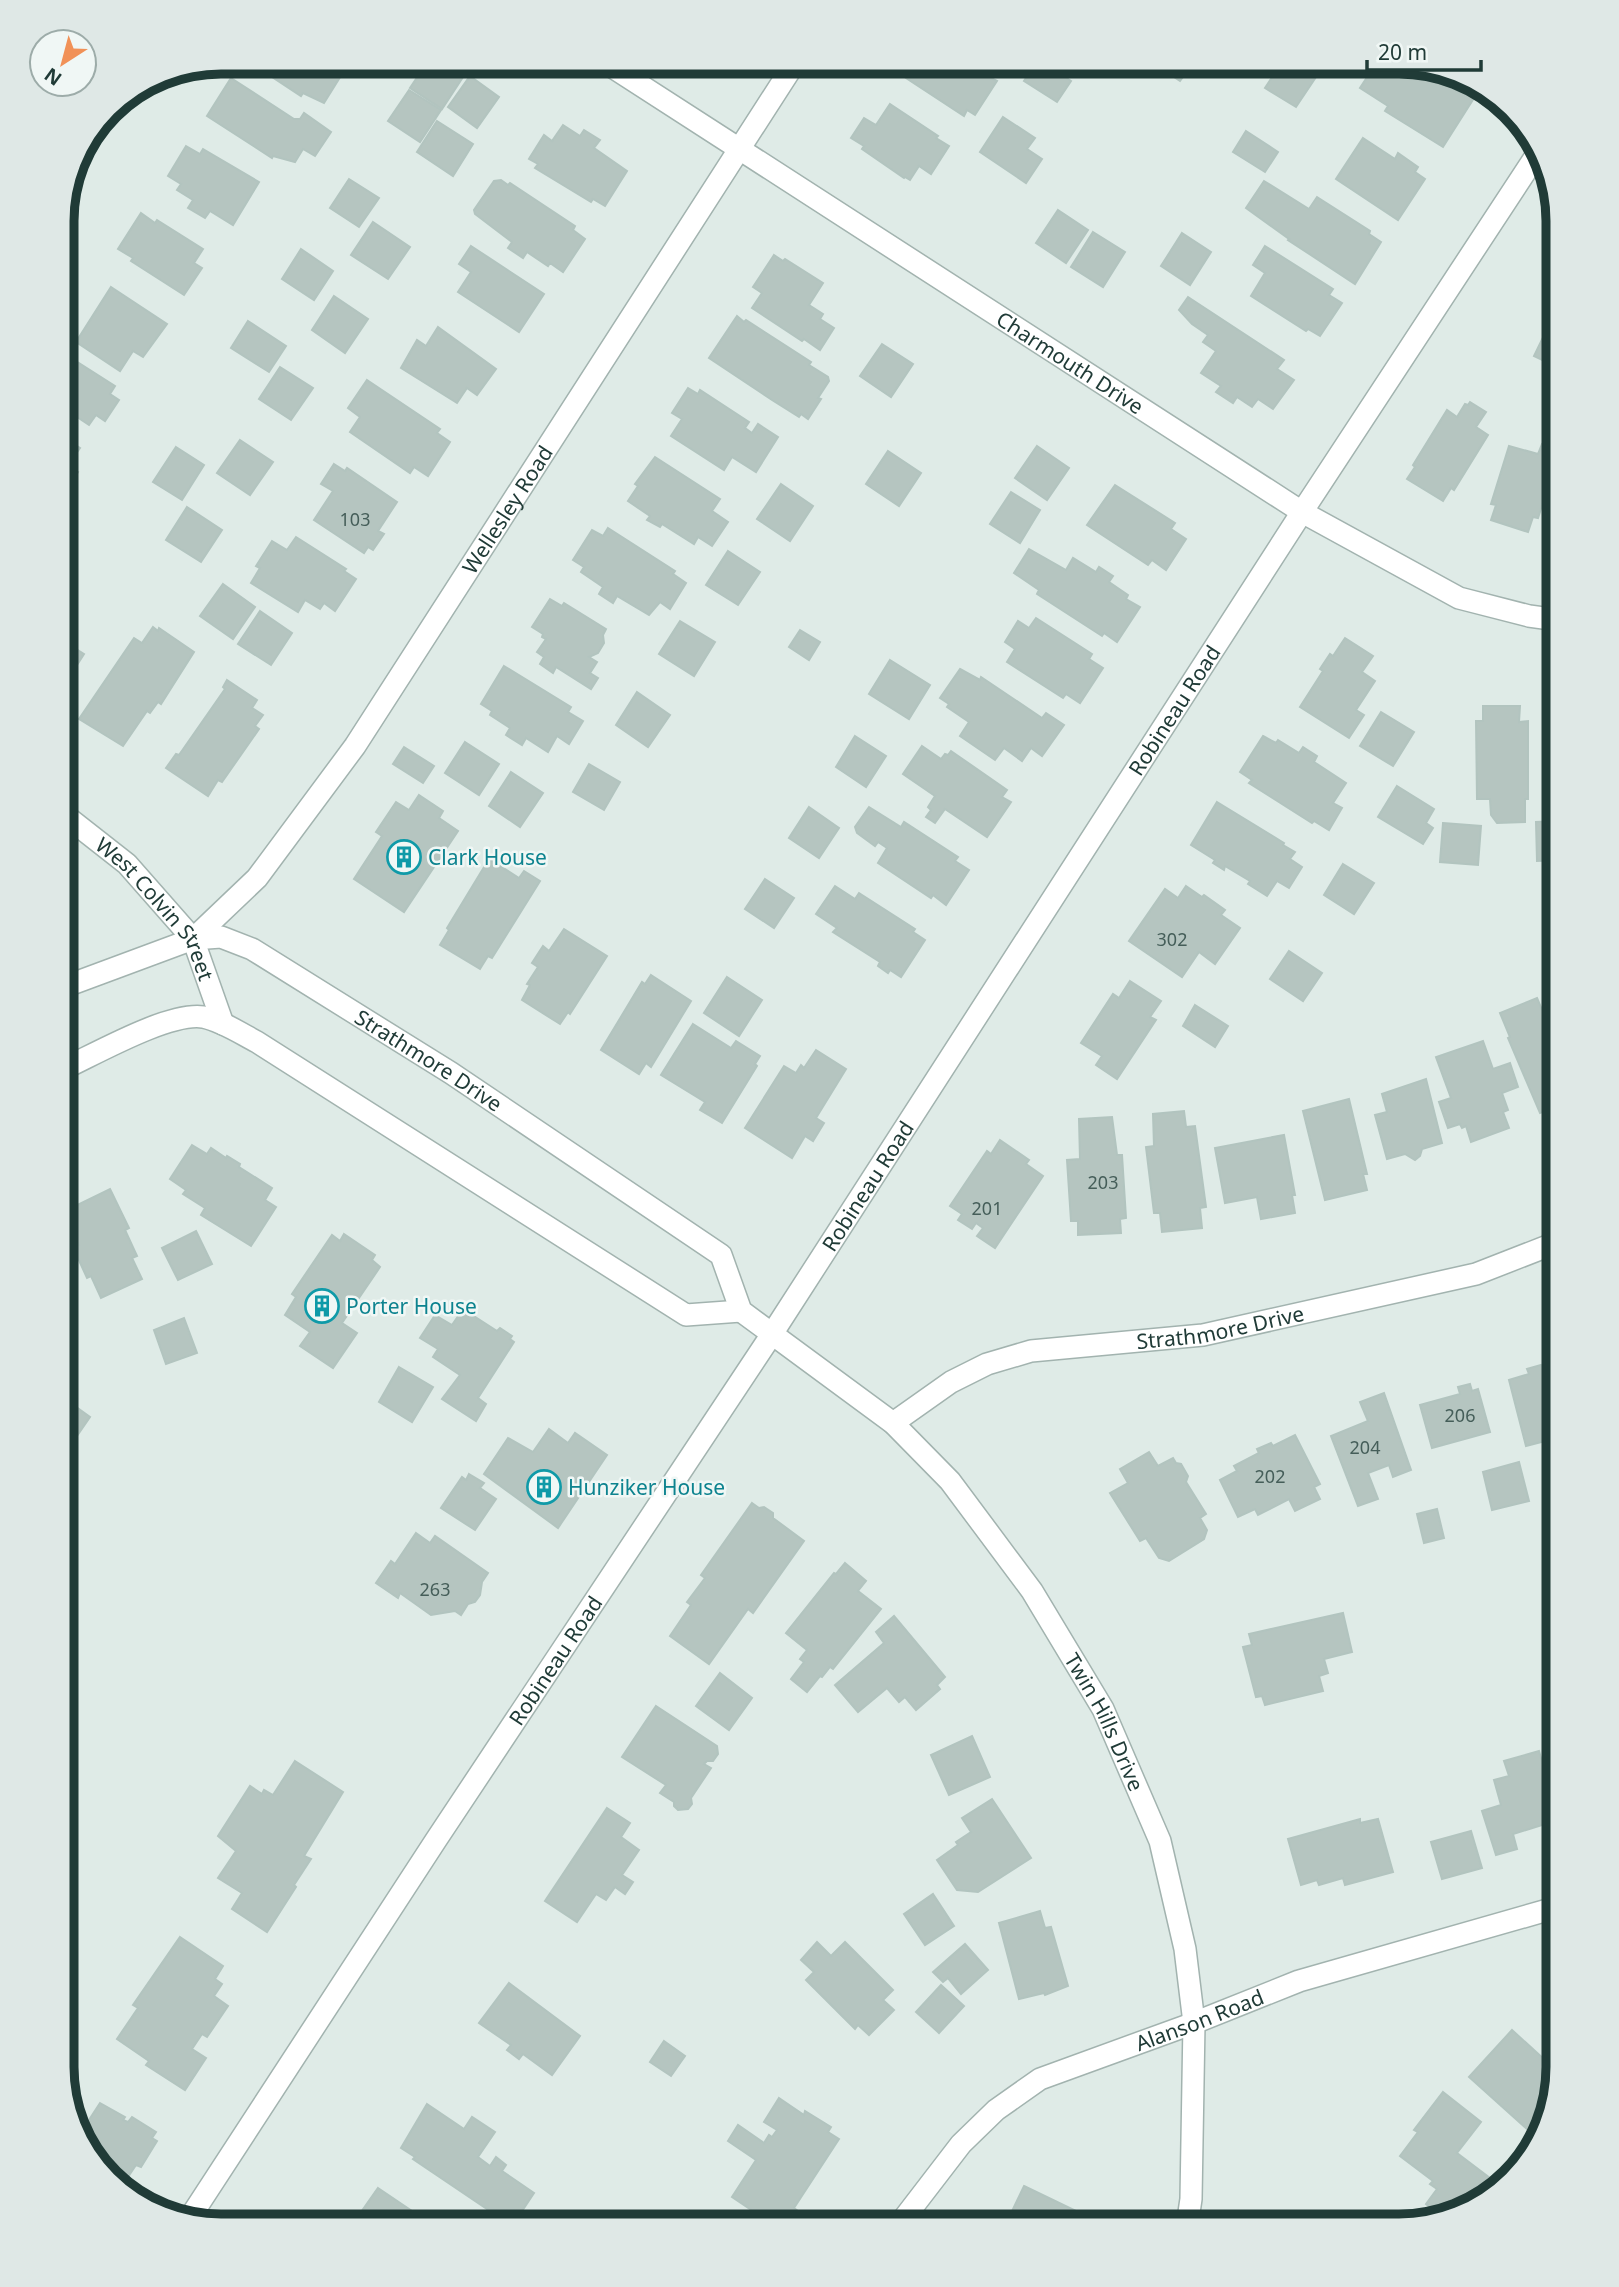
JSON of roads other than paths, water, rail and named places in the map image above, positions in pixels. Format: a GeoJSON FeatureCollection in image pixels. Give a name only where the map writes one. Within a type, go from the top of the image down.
{"type":"FeatureCollection","features":[{"type":"Feature","properties":{"kind":"street","name":"Charmouth Drive"},"geometry":{"type":"LineString","coordinates":[[623,74],[1302,512],[1459,598],[1529,617],[1546,619]]}},
{"type":"Feature","properties":{"kind":"street","name":"Wellesley Road"},"geometry":{"type":"LineString","coordinates":[[193,939],[257,878],[355,747],[787,74]]}},
{"type":"Feature","properties":{"kind":"street","name":"Robineau Road"},"geometry":{"type":"LineString","coordinates":[[194,2211],[436,1840],[772,1334],[1302,512],[1533,161]]}},
{"type":"Feature","properties":{"kind":"street","name":"West Colvin Street"},"geometry":{"type":"LineString","coordinates":[[74,823],[127,864],[193,939],[223,1024]]}},
{"type":"Feature","properties":{"kind":"street","name":"Strathmore Drive"},"geometry":{"type":"LineString","coordinates":[[74,983],[193,939],[221,937],[252,949],[451,1073],[721,1255],[741,1311]]}},
{"type":"Feature","properties":{"kind":"street"},"geometry":{"type":"LineString","coordinates":[[74,1064],[160,1023],[201,1017],[223,1024],[257,1042],[686,1315],[741,1311],[772,1334]]}},
{"type":"Feature","properties":{"kind":"street","name":"Strathmore Drive"},"geometry":{"type":"LineString","coordinates":[[893,1423],[951,1382],[987,1364],[1031,1351],[1203,1335],[1476,1274],[1546,1247]]}},
{"type":"Feature","properties":{"kind":"street","name":"Twin Hills Drive"},"geometry":{"type":"LineString","coordinates":[[772,1334],[893,1423],[950,1481],[1032,1591],[1103,1709],[1160,1841],[1185,1949],[1194,2023],[1189,2214]]}},
{"type":"Feature","properties":{"kind":"street","name":"Alanson Road"},"geometry":{"type":"LineString","coordinates":[[908,2214],[961,2144],[996,2110],[1040,2079],[1194,2023],[1299,1981],[1546,1911]]}},
{"type":"Feature","properties":{"kind":"place","name":"Clark House"},"geometry":{"type":"Point","coordinates":[404,857]}},
{"type":"Feature","properties":{"kind":"place","name":"Porter House"},"geometry":{"type":"Point","coordinates":[322,1306]}},
{"type":"Feature","properties":{"kind":"place","name":"Hunziker House"},"geometry":{"type":"Point","coordinates":[544,1487]}}]}
